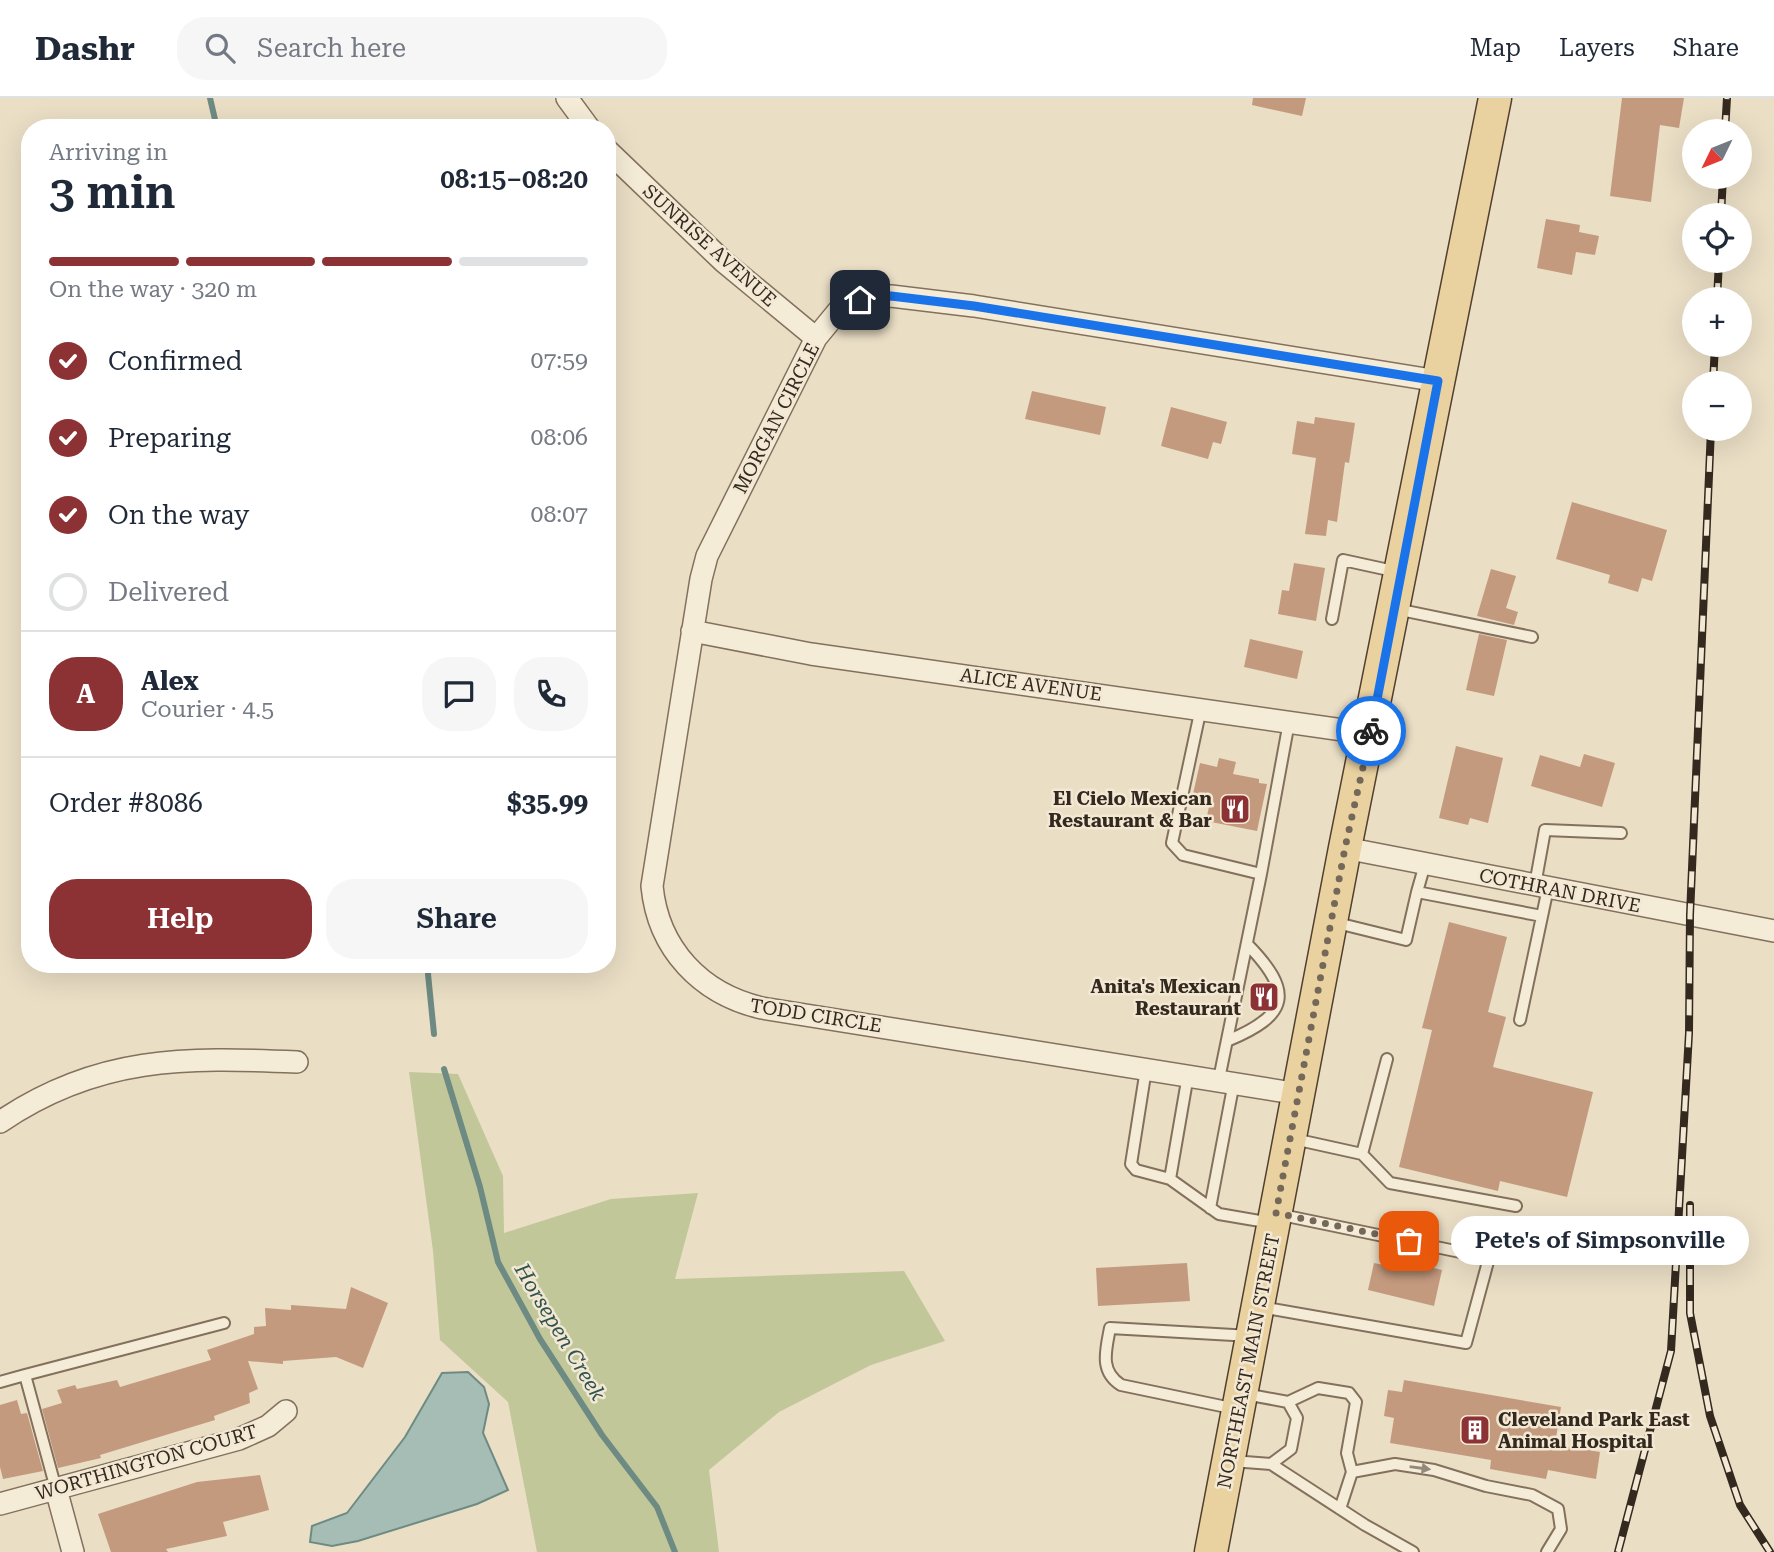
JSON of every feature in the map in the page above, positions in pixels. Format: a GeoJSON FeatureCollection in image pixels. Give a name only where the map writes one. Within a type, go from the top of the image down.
{"type":"FeatureCollection","features":[{"type":"Feature","properties":{"kind":"main road","name":"NORTHEAST MAIN STREET"},"geometry":{"type":"LineString","coordinates":[[1212,1552],[1345,848],[1371,734],[1400,572],[1495,98]]}},
{"type":"Feature","properties":{"kind":"street"},"geometry":{"type":"LineString","coordinates":[[567,98],[582,119]]}},
{"type":"Feature","properties":{"kind":"street","name":"SUNRISE AVENUE"},"geometry":{"type":"LineString","coordinates":[[616,159],[724,262],[816,338]]}},
{"type":"Feature","properties":{"kind":"street","name":"MORGAN CIRCLE"},"geometry":{"type":"LineString","coordinates":[[692,631],[707,556],[816,338],[839,310],[871,297],[891,296],[974,306],[1438,381]]}},
{"type":"Feature","properties":{"kind":"street","name":"ALICE AVENUE"},"geometry":{"type":"LineString","coordinates":[[692,631],[811,653],[1371,734]]}},
{"type":"Feature","properties":{"kind":"street","name":"TODD CIRCLE"},"geometry":{"type":"LineString","coordinates":[[692,631],[652,886],[661,927],[685,965],[718,992],[762,1008],[1300,1094]]}},
{"type":"Feature","properties":{"kind":"street","name":"COTHRAN DRIVE"},"geometry":{"type":"LineString","coordinates":[[1345,848],[1774,931]]}},
{"type":"Feature","properties":{"kind":"street"},"geometry":{"type":"LineString","coordinates":[[0,1122],[73,1083],[125,1067],[209,1058],[297,1062]]}},
{"type":"Feature","properties":{"kind":"street","name":"WORTHINGTON COURT"},"geometry":{"type":"LineString","coordinates":[[0,1504],[239,1438],[268,1426],[286,1411]]}},
{"type":"Feature","properties":{"kind":"street"},"geometry":{"type":"LineString","coordinates":[[56,1489],[73,1552]]}},
{"type":"Feature","properties":{"kind":"lane"},"geometry":{"type":"LineString","coordinates":[[1332,619],[1343,560],[1400,572]]}},
{"type":"Feature","properties":{"kind":"lane"},"geometry":{"type":"LineString","coordinates":[[1394,608],[1532,637]]}},
{"type":"Feature","properties":{"kind":"lane"},"geometry":{"type":"LineString","coordinates":[[1201,708],[1172,843],[1183,855],[1261,874]]}},
{"type":"Feature","properties":{"kind":"lane"},"geometry":{"type":"LineString","coordinates":[[1210,1208],[1227,1081],[1227,1041],[1289,722]]}},
{"type":"Feature","properties":{"kind":"lane"},"geometry":{"type":"LineString","coordinates":[[1520,1020],[1542,916],[1545,830],[1621,833]]}},
{"type":"Feature","properties":{"kind":"lane"},"geometry":{"type":"LineString","coordinates":[[1333,922],[1406,940],[1425,864]]}},
{"type":"Feature","properties":{"kind":"lane"},"geometry":{"type":"LineString","coordinates":[[1418,892],[1542,916]]}},
{"type":"Feature","properties":{"kind":"lane"},"geometry":{"type":"LineString","coordinates":[[1227,1041],[1257,1029],[1274,1013],[1279,993],[1272,970],[1247,944]]}},
{"type":"Feature","properties":{"kind":"lane"},"geometry":{"type":"LineString","coordinates":[[1363,1154],[1387,1059]]}},
{"type":"Feature","properties":{"kind":"lane"},"geometry":{"type":"LineString","coordinates":[[1146,1069],[1131,1164],[1136,1170],[1170,1179],[1219,1214],[1275,1219],[1489,1258],[1466,1343],[1256,1321],[1110,1328],[1105,1357],[1106,1369],[1112,1380],[1121,1385],[1240,1402],[1288,1402],[1318,1388],[1349,1393],[1356,1402],[1347,1453],[1352,1472],[1340,1509]]}},
{"type":"Feature","properties":{"kind":"lane"},"geometry":{"type":"LineString","coordinates":[[1170,1179],[1188,1075]]}},
{"type":"Feature","properties":{"kind":"lane"},"geometry":{"type":"LineString","coordinates":[[1291,1138],[1363,1154],[1390,1183],[1516,1206]]}},
{"type":"Feature","properties":{"kind":"lane"},"geometry":{"type":"LineString","coordinates":[[0,1382],[224,1323]]}},
{"type":"Feature","properties":{"kind":"lane"},"geometry":{"type":"LineString","coordinates":[[25,1376],[56,1489]]}},
{"type":"Feature","properties":{"kind":"lane"},"geometry":{"type":"LineString","coordinates":[[1271,1464],[1292,1449],[1297,1418],[1288,1402]]}},
{"type":"Feature","properties":{"kind":"lane"},"geometry":{"type":"LineString","coordinates":[[1229,1461],[1271,1464],[1413,1552]]}},
{"type":"Feature","properties":{"kind":"lane"},"geometry":{"type":"LineString","coordinates":[[1352,1472],[1395,1464],[1434,1470],[1486,1486],[1532,1495],[1558,1509],[1561,1530],[1547,1552]]}},
{"type":"Feature","properties":{"kind":"green space"},"geometry":{"type":"Polygon","coordinates":[[[409,1072],[458,1074],[503,1176],[504,1233],[611,1199],[698,1193],[675,1279],[904,1271],[945,1341],[871,1365],[779,1412],[709,1470],[719,1552],[537,1552],[508,1402],[440,1340],[433,1251],[409,1072]]]}},
{"type":"Feature","properties":{"kind":"water"},"geometry":{"type":"Polygon","coordinates":[[[468,1372],[484,1387],[489,1404],[483,1433],[508,1490],[477,1504],[358,1541],[332,1546],[310,1542],[312,1526],[347,1513],[405,1437],[442,1373],[468,1372]]]}},
{"type":"Feature","properties":{"kind":"building"},"geometry":{"type":"Polygon","coordinates":[[[1253,98],[1306,98],[1302,116],[1252,105],[1253,98]]]}},
{"type":"Feature","properties":{"kind":"building"},"geometry":{"type":"Polygon","coordinates":[[[1622,98],[1684,98],[1679,128],[1660,125],[1651,202],[1610,196],[1622,98]]]}},
{"type":"Feature","properties":{"kind":"building"},"geometry":{"type":"Polygon","coordinates":[[[1546,219],[1580,225],[1579,232],[1599,236],[1595,255],[1576,252],[1572,275],[1537,268],[1546,219]]]}},
{"type":"Feature","properties":{"kind":"building"},"geometry":{"type":"Polygon","coordinates":[[[1032,391],[1106,407],[1100,435],[1025,419],[1032,391]]]}},
{"type":"Feature","properties":{"kind":"building"},"geometry":{"type":"Polygon","coordinates":[[[1171,407],[1227,422],[1221,444],[1213,442],[1208,459],[1161,446],[1171,407]]]}},
{"type":"Feature","properties":{"kind":"building"},"geometry":{"type":"Polygon","coordinates":[[[1315,417],[1355,423],[1349,463],[1345,462],[1337,522],[1328,520],[1326,536],[1305,534],[1316,458],[1292,454],[1297,421],[1314,424],[1315,417]]]}},
{"type":"Feature","properties":{"kind":"building"},"geometry":{"type":"Polygon","coordinates":[[[1572,502],[1667,530],[1652,581],[1642,578],[1638,592],[1608,583],[1610,575],[1556,559],[1572,502]]]}},
{"type":"Feature","properties":{"kind":"building"},"geometry":{"type":"Polygon","coordinates":[[[1294,563],[1325,568],[1316,621],[1278,614],[1282,590],[1289,591],[1294,563]]]}},
{"type":"Feature","properties":{"kind":"building"},"geometry":{"type":"Polygon","coordinates":[[[1491,569],[1516,576],[1506,608],[1518,612],[1514,625],[1477,616],[1491,569]]]}},
{"type":"Feature","properties":{"kind":"building"},"geometry":{"type":"Polygon","coordinates":[[[1479,634],[1507,640],[1494,696],[1466,690],[1479,634]]]}},
{"type":"Feature","properties":{"kind":"building"},"geometry":{"type":"Polygon","coordinates":[[[1250,639],[1303,651],[1297,679],[1244,667],[1250,639]]]}},
{"type":"Feature","properties":{"kind":"building"},"geometry":{"type":"Polygon","coordinates":[[[1456,746],[1503,758],[1488,823],[1470,818],[1468,825],[1439,818],[1456,746]]]}},
{"type":"Feature","properties":{"kind":"building"},"geometry":{"type":"Polygon","coordinates":[[[1584,754],[1615,763],[1602,807],[1531,786],[1540,755],[1580,767],[1584,754]]]}},
{"type":"Feature","properties":{"kind":"building","name":"El Cielo Mexican Restaurant & Bar"},"geometry":{"type":"Polygon","coordinates":[[[1219,758],[1236,762],[1233,774],[1259,779],[1259,783],[1267,784],[1257,831],[1206,821],[1211,797],[1193,794],[1200,763],[1217,767],[1219,758]]]}},
{"type":"Feature","properties":{"kind":"building"},"geometry":{"type":"Polygon","coordinates":[[[1449,922],[1507,937],[1488,1012],[1506,1017],[1493,1067],[1593,1092],[1567,1197],[1500,1181],[1498,1191],[1399,1167],[1432,1030],[1422,1028],[1449,922]]]}},
{"type":"Feature","properties":{"kind":"building","name":"Anita's Mexican Restaurant"},"geometry":{"type":"Polygon","coordinates":[[[1258,985],[1269,987],[1270,999],[1265,1009],[1254,1007],[1258,985]]]}},
{"type":"Feature","properties":{"kind":"building"},"geometry":{"type":"Polygon","coordinates":[[[1400,1260],[1442,1270],[1434,1306],[1368,1290],[1374,1263],[1398,1268],[1400,1260]]]}},
{"type":"Feature","properties":{"kind":"building"},"geometry":{"type":"Polygon","coordinates":[[[1187,1263],[1190,1301],[1098,1306],[1096,1268],[1187,1263]]]}},
{"type":"Feature","properties":{"kind":"building"},"geometry":{"type":"Polygon","coordinates":[[[351,1287],[388,1303],[363,1368],[336,1357],[283,1361],[283,1364],[248,1361],[258,1389],[249,1393],[250,1403],[214,1416],[215,1420],[100,1455],[101,1458],[58,1468],[42,1409],[62,1403],[57,1390],[75,1385],[77,1389],[117,1380],[120,1387],[211,1360],[207,1350],[254,1334],[254,1327],[266,1326],[265,1308],[291,1310],[291,1305],[346,1309],[351,1287]]]}},
{"type":"Feature","properties":{"kind":"building","name":"Cleveland Park East Animal Hospital"},"geometry":{"type":"Polygon","coordinates":[[[1404,1380],[1561,1407],[1555,1444],[1600,1452],[1596,1479],[1548,1470],[1546,1479],[1490,1469],[1491,1460],[1390,1443],[1394,1418],[1384,1416],[1388,1390],[1402,1392],[1404,1380]]]}},
{"type":"Feature","properties":{"kind":"building"},"geometry":{"type":"Polygon","coordinates":[[[17,1400],[21,1414],[27,1413],[43,1471],[3,1479],[0,1467],[0,1405],[17,1400]]]}},
{"type":"Feature","properties":{"kind":"building"},"geometry":{"type":"Polygon","coordinates":[[[260,1475],[269,1510],[223,1522],[227,1536],[166,1549],[168,1552],[111,1552],[98,1514],[197,1482],[260,1475]]]}},
{"type":"Feature","properties":{"kind":"waterway","name":"Horsepen Creek"},"geometry":{"type":"LineString","coordinates":[[210,98],[215,119]]}},
{"type":"Feature","properties":{"kind":"waterway","name":"Horsepen Creek"},"geometry":{"type":"LineString","coordinates":[[428,973],[434,1034]]}},
{"type":"Feature","properties":{"kind":"waterway","name":"Horsepen Creek"},"geometry":{"type":"LineString","coordinates":[[444,1069],[480,1187],[498,1262],[540,1339],[602,1435],[657,1507],[675,1552]]}},
{"type":"Feature","properties":{"kind":"railway"},"geometry":{"type":"LineString","coordinates":[[1726,119],[1727,98]]}},
{"type":"Feature","properties":{"kind":"railway"},"geometry":{"type":"LineString","coordinates":[[1722,189],[1722,203]]}},
{"type":"Feature","properties":{"kind":"railway"},"geometry":{"type":"LineString","coordinates":[[1718,273],[1718,287]]}},
{"type":"Feature","properties":{"kind":"railway"},"geometry":{"type":"LineString","coordinates":[[1714,357],[1714,371]]}},
{"type":"Feature","properties":{"kind":"railway"},"geometry":{"type":"LineString","coordinates":[[1618,1552],[1671,1351],[1689,1033],[1690,915],[1710,441]]}},
{"type":"Feature","properties":{"kind":"railway"},"geometry":{"type":"LineString","coordinates":[[1690,1205],[1690,1313],[1710,1416],[1740,1505],[1770,1552]]}},
{"type":"Feature","properties":{"kind":"way so far"},"geometry":{"type":"LineString","coordinates":[[1371,731],[1345,848],[1276,1213],[1409,1241]]}},
{"type":"Feature","properties":{"kind":"place","name":"El Cielo Mexican Restaurant & Bar"},"geometry":{"type":"Point","coordinates":[1235,809]}},
{"type":"Feature","properties":{"kind":"place","name":"Anita's Mexican Restaurant"},"geometry":{"type":"Point","coordinates":[1264,997]}},
{"type":"Feature","properties":{"kind":"place","name":"Pete's of Simpsonville"},"geometry":{"type":"Point","coordinates":[1409,1241]}},
{"type":"Feature","properties":{"kind":"place","name":"Cleveland Park East Animal Hospital"},"geometry":{"type":"Point","coordinates":[1475,1430]}},
{"type":"Feature","properties":{"kind":"route"},"geometry":{"type":"LineString","coordinates":[[860,300],[891,296],[974,306],[1338,367],[1438,381],[1371,731]]}}]}
